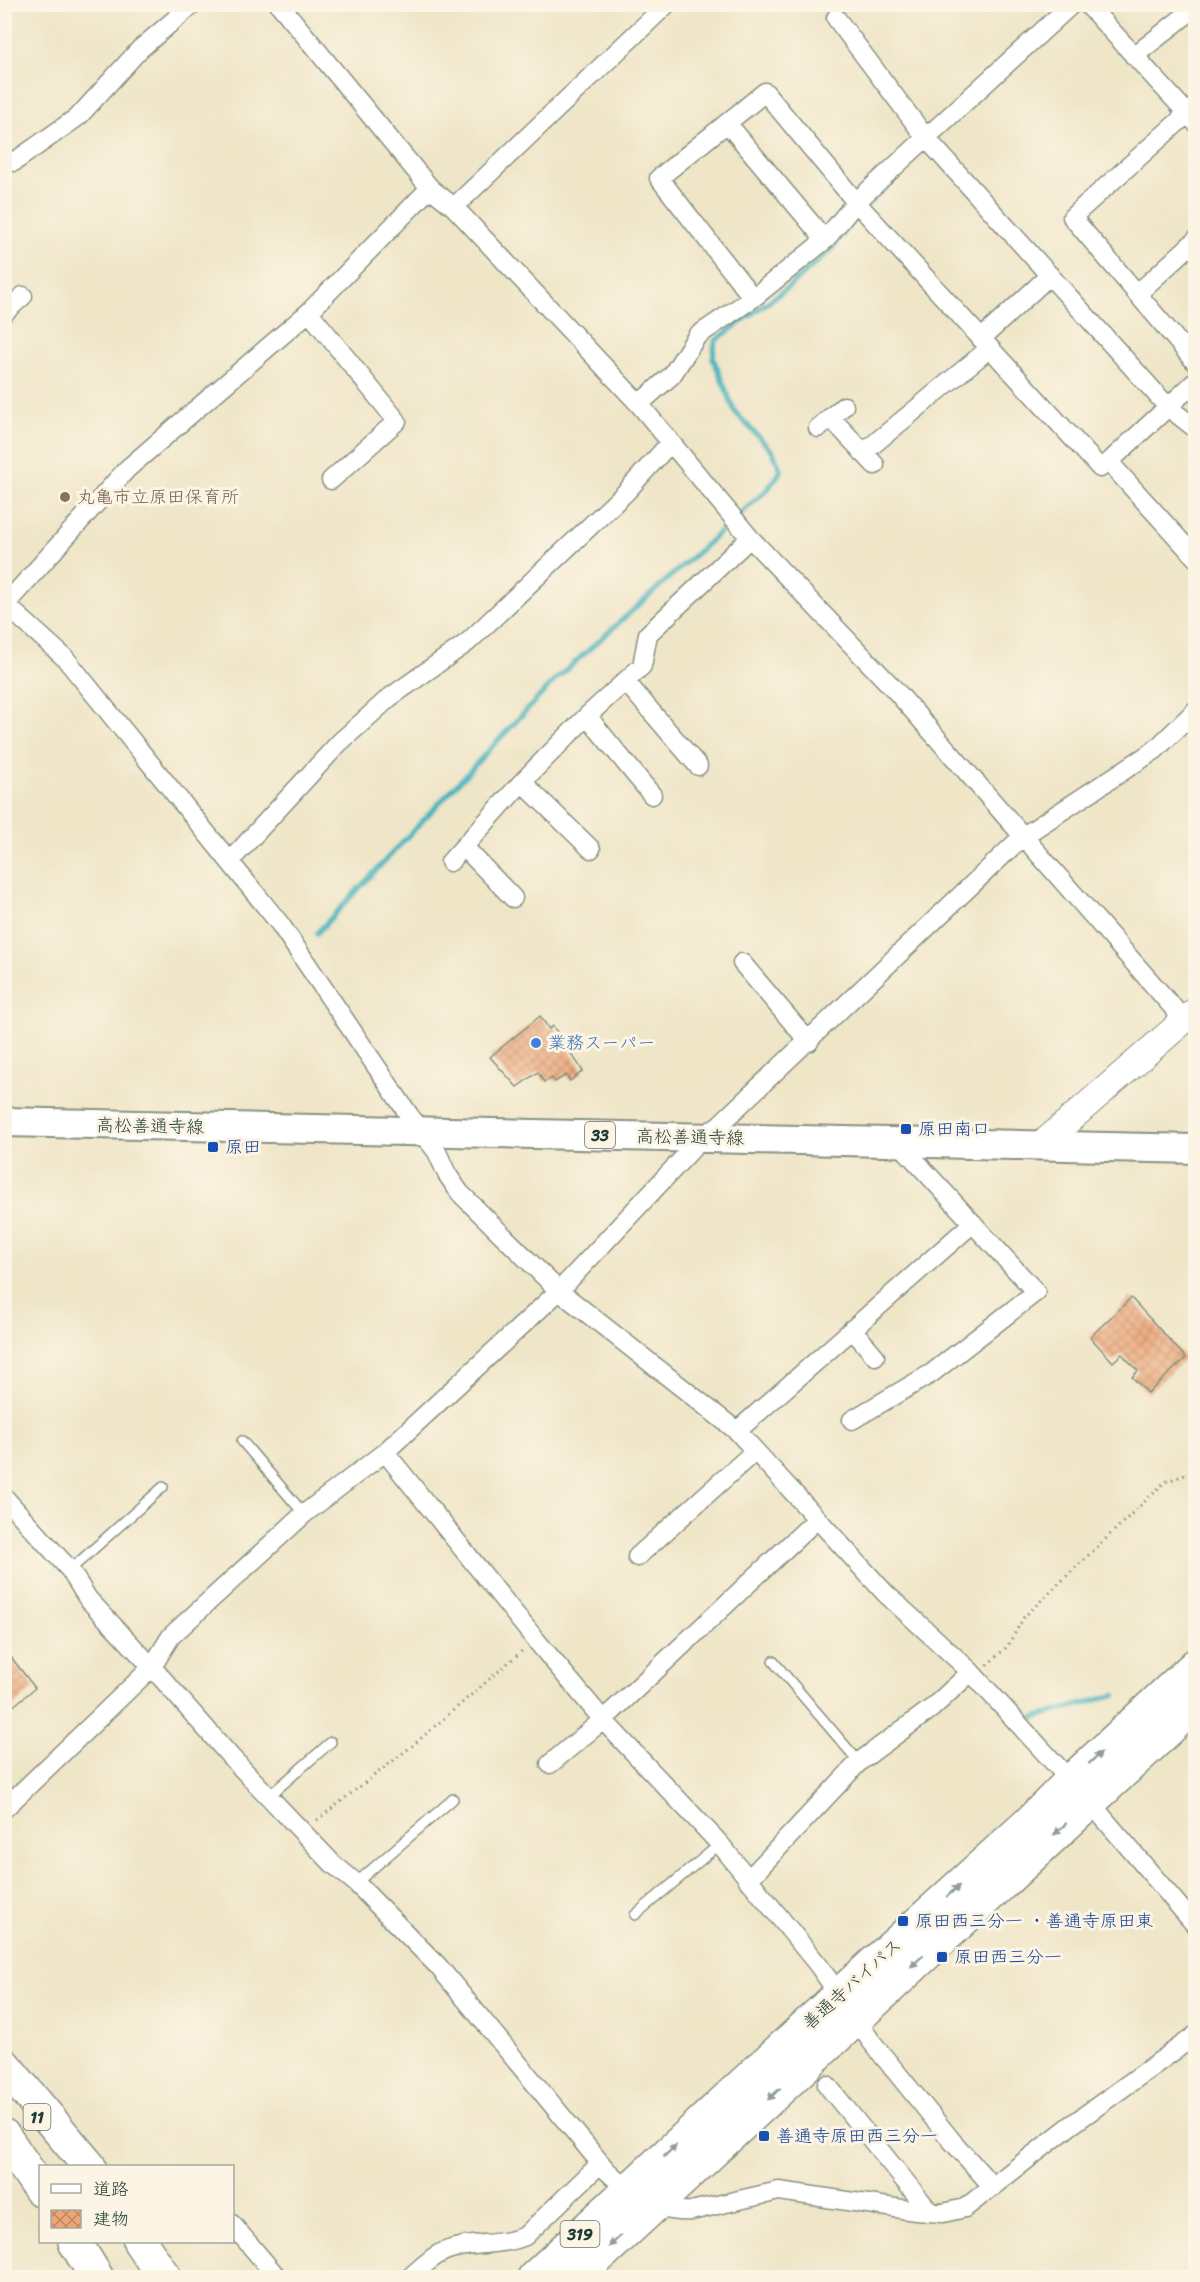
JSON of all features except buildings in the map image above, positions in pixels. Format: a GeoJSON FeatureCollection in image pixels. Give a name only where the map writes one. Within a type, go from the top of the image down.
{"type":"FeatureCollection","features":[{"type":"Feature","properties":{"kind":"highway","name":"善通寺バイパス"},"geometry":{"type":"LineString","coordinates":[[534,2277],[640,2198],[1079,1791],[1196,1665]]}},
{"type":"Feature","properties":{"kind":"highway","name":"善通寺バイパス"},"geometry":{"type":"LineString","coordinates":[[1079,1791],[1196,1704]]}},
{"type":"Feature","properties":{"kind":"highway","name":"11"},"geometry":{"type":"LineString","coordinates":[[4,2066],[68,2165]]}},
{"type":"Feature","properties":{"kind":"highway"},"geometry":{"type":"LineString","coordinates":[[4,2066],[88,2165]]}},
{"type":"Feature","properties":{"kind":"highway","name":"11"},"geometry":{"type":"LineString","coordinates":[[4,2136],[39,2188]]}},
{"type":"Feature","properties":{"kind":"highway","name":"善通寺バイパス"},"geometry":{"type":"LineString","coordinates":[[576,2277],[640,2198]]}},
{"type":"Feature","properties":{"kind":"highway"},"geometry":{"type":"LineString","coordinates":[[76,2243],[98,2277]]}},
{"type":"Feature","properties":{"kind":"highway"},"geometry":{"type":"LineString","coordinates":[[119,2243],[141,2277]]}},
{"type":"Feature","properties":{"kind":"highway"},"geometry":{"type":"LineString","coordinates":[[142,2243],[165,2277]]}},
{"type":"Feature","properties":{"kind":"main road","name":"高松善通寺線"},"geometry":{"type":"LineString","coordinates":[[4,1122],[704,1136],[1196,1149]]}},
{"type":"Feature","properties":{"kind":"street"},"geometry":{"type":"LineString","coordinates":[[4,158],[14,162],[79,117],[140,50],[193,4]]}},
{"type":"Feature","properties":{"kind":"street"},"geometry":{"type":"LineString","coordinates":[[279,4],[430,188],[453,207],[639,404],[750,538],[895,690],[1022,837],[1190,1015],[1042,1144]]}},
{"type":"Feature","properties":{"kind":"street"},"geometry":{"type":"LineString","coordinates":[[453,207],[667,4]]}},
{"type":"Feature","properties":{"kind":"street"},"geometry":{"type":"LineString","coordinates":[[639,404],[672,375],[697,336],[753,298],[825,240],[856,202],[1072,4]]}},
{"type":"Feature","properties":{"kind":"street"},"geometry":{"type":"LineString","coordinates":[[1087,4],[1191,118],[1072,217],[1196,363]]}},
{"type":"Feature","properties":{"kind":"street"},"geometry":{"type":"LineString","coordinates":[[1134,56],[1196,7]]}},
{"type":"Feature","properties":{"kind":"street"},"geometry":{"type":"LineString","coordinates":[[837,18],[926,138],[1168,407],[1196,429]]}},
{"type":"Feature","properties":{"kind":"street"},"geometry":{"type":"LineString","coordinates":[[753,298],[659,178],[765,92],[856,202],[1100,468],[1196,381]]}},
{"type":"Feature","properties":{"kind":"street"},"geometry":{"type":"LineString","coordinates":[[727,123],[825,240]]}},
{"type":"Feature","properties":{"kind":"street"},"geometry":{"type":"LineString","coordinates":[[430,188],[309,312],[127,469],[5,605],[65,658],[280,924],[408,1115],[437,1152],[447,1174],[460,1193],[559,1291],[737,1431],[885,1593],[972,1674],[1079,1791],[1196,1926]]}},
{"type":"Feature","properties":{"kind":"street"},"geometry":{"type":"LineString","coordinates":[[1137,294],[1196,240]]}},
{"type":"Feature","properties":{"kind":"street"},"geometry":{"type":"LineString","coordinates":[[831,417],[869,459],[986,344],[1050,275]]}},
{"type":"Feature","properties":{"kind":"street"},"geometry":{"type":"LineString","coordinates":[[4,313],[22,296]]}},
{"type":"Feature","properties":{"kind":"street"},"geometry":{"type":"LineString","coordinates":[[309,312],[397,421],[331,480]]}},
{"type":"Feature","properties":{"kind":"street"},"geometry":{"type":"LineString","coordinates":[[230,861],[339,743],[389,699],[468,642],[626,492],[670,443]]}},
{"type":"Feature","properties":{"kind":"street"},"geometry":{"type":"LineString","coordinates":[[1109,462],[1196,558]]}},
{"type":"Feature","properties":{"kind":"street"},"geometry":{"type":"LineString","coordinates":[[450,862],[522,782],[587,716],[642,666],[648,634],[750,538]]}},
{"type":"Feature","properties":{"kind":"street"},"geometry":{"type":"LineString","coordinates":[[626,682],[698,766]]}},
{"type":"Feature","properties":{"kind":"street"},"geometry":{"type":"LineString","coordinates":[[4,1809],[152,1667],[171,1636],[304,1514],[385,1452],[559,1291],[704,1136],[719,1125],[808,1042],[1022,837],[1155,750],[1196,711]]}},
{"type":"Feature","properties":{"kind":"street"},"geometry":{"type":"LineString","coordinates":[[587,716],[652,795]]}},
{"type":"Feature","properties":{"kind":"street"},"geometry":{"type":"LineString","coordinates":[[522,782],[591,849]]}},
{"type":"Feature","properties":{"kind":"street"},"geometry":{"type":"LineString","coordinates":[[464,847],[513,898]]}},
{"type":"Feature","properties":{"kind":"street"},"geometry":{"type":"LineString","coordinates":[[742,963],[808,1042]]}},
{"type":"Feature","properties":{"kind":"street"},"geometry":{"type":"LineString","coordinates":[[852,1420],[932,1373],[1036,1292],[898,1142]]}},
{"type":"Feature","properties":{"kind":"street"},"geometry":{"type":"LineString","coordinates":[[737,1431],[973,1223]]}},
{"type":"Feature","properties":{"kind":"street"},"geometry":{"type":"LineString","coordinates":[[852,1329],[875,1356]]}},
{"type":"Feature","properties":{"kind":"street"},"geometry":{"type":"LineString","coordinates":[[637,1557],[755,1451]]}},
{"type":"Feature","properties":{"kind":"street"},"geometry":{"type":"LineString","coordinates":[[385,1452],[535,1640],[603,1720],[720,1844],[819,1966],[871,2041],[952,2141],[993,2187]]}},
{"type":"Feature","properties":{"kind":"street"},"geometry":{"type":"LineString","coordinates":[[4,1497],[70,1570],[88,1599],[268,1797],[438,1966],[600,2164],[640,2198],[677,2212],[691,2211],[779,2191],[930,2212],[943,2213],[965,2208],[1070,2126],[1196,2035]]}},
{"type":"Feature","properties":{"kind":"street"},"geometry":{"type":"LineString","coordinates":[[550,1764],[603,1720],[817,1520]]}},
{"type":"Feature","properties":{"kind":"street"},"geometry":{"type":"LineString","coordinates":[[748,1880],[859,1762],[932,1708],[972,1674]]}},
{"type":"Feature","properties":{"kind":"street"},"geometry":{"type":"LineString","coordinates":[[827,2085],[930,2212]]}},
{"type":"Feature","properties":{"kind":"street"},"geometry":{"type":"LineString","coordinates":[[409,2277],[438,2255],[450,2250],[515,2241],[525,2236],[600,2164]]}},
{"type":"Feature","properties":{"kind":"street"},"geometry":{"type":"LineString","coordinates":[[234,2226],[278,2277]]}},
{"type":"Feature","properties":{"kind":"lane"},"geometry":{"type":"LineString","coordinates":[[242,1441],[304,1514]]}},
{"type":"Feature","properties":{"kind":"lane"},"geometry":{"type":"LineString","coordinates":[[70,1570],[164,1487]]}},
{"type":"Feature","properties":{"kind":"lane"},"geometry":{"type":"LineString","coordinates":[[773,1661],[859,1762]]}},
{"type":"Feature","properties":{"kind":"lane"},"geometry":{"type":"LineString","coordinates":[[268,1797],[331,1742]]}},
{"type":"Feature","properties":{"kind":"lane"},"geometry":{"type":"LineString","coordinates":[[356,1883],[453,1799]]}},
{"type":"Feature","properties":{"kind":"lane"},"geometry":{"type":"LineString","coordinates":[[635,1914],[720,1844]]}},
{"type":"Feature","properties":{"kind":"path"},"geometry":{"type":"LineString","coordinates":[[972,1674],[1007,1647],[1024,1617],[1165,1482],[1196,1471]]}},
{"type":"Feature","properties":{"kind":"path"},"geometry":{"type":"LineString","coordinates":[[302,1832],[412,1746],[535,1640]]}},
{"type":"Feature","properties":{"kind":"waterway"},"geometry":{"type":"LineString","coordinates":[[317,933],[554,681],[768,489],[781,471],[773,452],[735,412],[713,358],[715,341],[786,289],[831,250],[857,215],[896,178]]}},
{"type":"Feature","properties":{"kind":"waterway"},"geometry":{"type":"LineString","coordinates":[[1030,1719],[1115,1695]]}},
{"type":"Feature","properties":{"kind":"place","name":"丸亀市立原田保育所"},"geometry":{"type":"Point","coordinates":[65,497]}},
{"type":"Feature","properties":{"kind":"place","name":"業務スーパー"},"geometry":{"type":"Point","coordinates":[536,1043]}},
{"type":"Feature","properties":{"kind":"place","name":"原田南口"},"geometry":{"type":"Point","coordinates":[906,1129]}},
{"type":"Feature","properties":{"kind":"place","name":"原田"},"geometry":{"type":"Point","coordinates":[213,1147]}},
{"type":"Feature","properties":{"kind":"place","name":"原田西三分一 ・善通寺原田東"},"geometry":{"type":"Point","coordinates":[903,1921]}},
{"type":"Feature","properties":{"kind":"place","name":"原田西三分一"},"geometry":{"type":"Point","coordinates":[942,1957]}},
{"type":"Feature","properties":{"kind":"place","name":"善通寺原田西三分一"},"geometry":{"type":"Point","coordinates":[764,2136]}}]}
